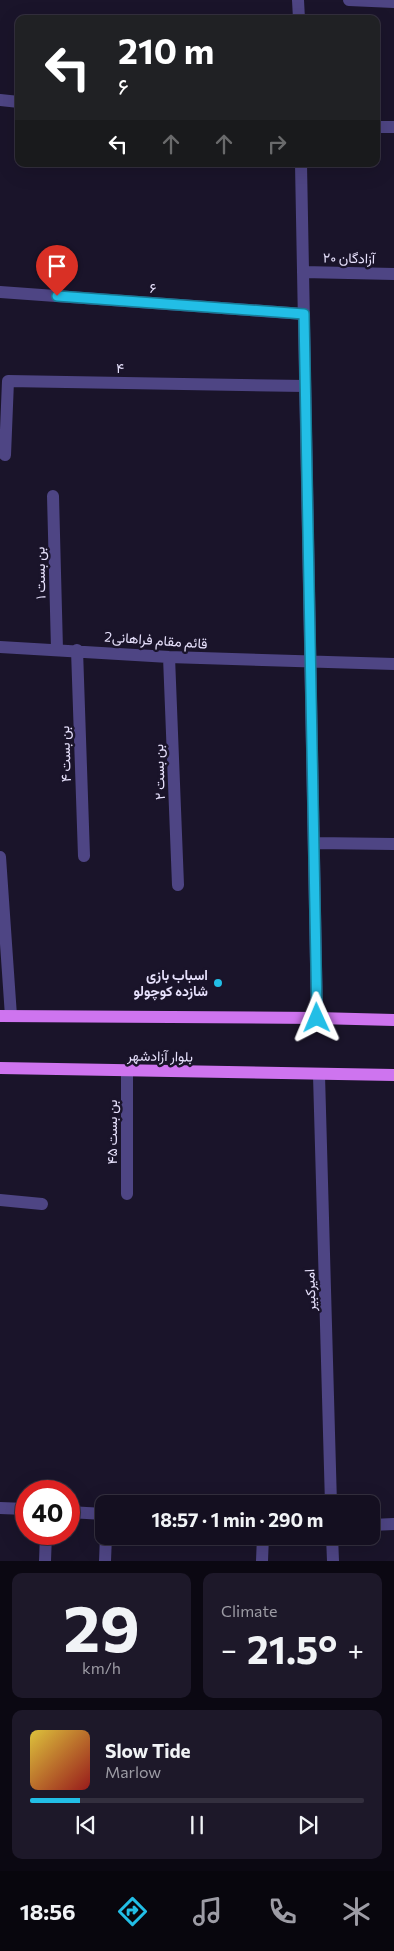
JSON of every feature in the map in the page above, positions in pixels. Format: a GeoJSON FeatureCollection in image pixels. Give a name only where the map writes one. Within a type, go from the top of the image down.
{"type":"FeatureCollection","features":[{"type":"Feature","properties":{"kind":"main road"},"geometry":{"type":"LineString","coordinates":[[6,1016],[394,1020]]}},
{"type":"Feature","properties":{"kind":"main road","name":"بلوار آزادشهر"},"geometry":{"type":"LineString","coordinates":[[0,1068],[394,1075]]}},
{"type":"Feature","properties":{"kind":"street"},"geometry":{"type":"LineString","coordinates":[[298,0],[299,15]]}},
{"type":"Feature","properties":{"kind":"street"},"geometry":{"type":"LineString","coordinates":[[349,0],[394,2]]}},
{"type":"Feature","properties":{"kind":"street"},"geometry":{"type":"LineString","coordinates":[[0,100],[15,102]]}},
{"type":"Feature","properties":{"kind":"street"},"geometry":{"type":"LineString","coordinates":[[380,127],[394,127]]}},
{"type":"Feature","properties":{"kind":"street"},"geometry":{"type":"LineString","coordinates":[[301,167],[317,1018]]}},
{"type":"Feature","properties":{"kind":"street","name":"۲۰ آزادگان"},"geometry":{"type":"LineString","coordinates":[[303,272],[394,274]]}},
{"type":"Feature","properties":{"kind":"street","name":"۶"},"geometry":{"type":"LineString","coordinates":[[0,292],[304,314]]}},
{"type":"Feature","properties":{"kind":"street","name":"۴"},"geometry":{"type":"LineString","coordinates":[[5,455],[8,381],[305,386]]}},
{"type":"Feature","properties":{"kind":"street","name":"بن بست ۱"},"geometry":{"type":"LineString","coordinates":[[53,496],[57,649]]}},
{"type":"Feature","properties":{"kind":"street","name":"2قائم مقام فراهانی"},"geometry":{"type":"LineString","coordinates":[[0,647],[77,650],[169,658],[394,664]]}},
{"type":"Feature","properties":{"kind":"street","name":"بن بست ۴"},"geometry":{"type":"LineString","coordinates":[[77,650],[84,856]]}},
{"type":"Feature","properties":{"kind":"street","name":"بن بست ۲"},"geometry":{"type":"LineString","coordinates":[[169,658],[178,885]]}},
{"type":"Feature","properties":{"kind":"street"},"geometry":{"type":"LineString","coordinates":[[314,843],[394,844]]}},
{"type":"Feature","properties":{"kind":"street"},"geometry":{"type":"LineString","coordinates":[[0,857],[6,1016]]}},
{"type":"Feature","properties":{"kind":"street","name":"بن بست ۴۵"},"geometry":{"type":"LineString","coordinates":[[127,1071],[127,1194]]}},
{"type":"Feature","properties":{"kind":"street","name":"امیرکبیر"},"geometry":{"type":"LineString","coordinates":[[318,1074],[331,1495]]}},
{"type":"Feature","properties":{"kind":"street"},"geometry":{"type":"LineString","coordinates":[[0,1200],[42,1204]]}},
{"type":"Feature","properties":{"kind":"street"},"geometry":{"type":"LineString","coordinates":[[0,1508],[15,1509]]}},
{"type":"Feature","properties":{"kind":"street"},"geometry":{"type":"LineString","coordinates":[[80,1513],[95,1513]]}},
{"type":"Feature","properties":{"kind":"street"},"geometry":{"type":"LineString","coordinates":[[380,1525],[394,1524]]}},
{"type":"Feature","properties":{"kind":"street"},"geometry":{"type":"LineString","coordinates":[[46,1545],[46,1561]]}},
{"type":"Feature","properties":{"kind":"street"},"geometry":{"type":"LineString","coordinates":[[105,1561],[106,1545]]}},
{"type":"Feature","properties":{"kind":"street"},"geometry":{"type":"LineString","coordinates":[[262,1561],[263,1545]]}},
{"type":"Feature","properties":{"kind":"street"},"geometry":{"type":"LineString","coordinates":[[332,1545],[333,1561]]}},
{"type":"Feature","properties":{"kind":"place","name":"اسباب بازی شازده کوچولو"},"geometry":{"type":"Point","coordinates":[218,983]}},
{"type":"Feature","properties":{"kind":"route"},"geometry":{"type":"LineString","coordinates":[[57,296],[304,314],[317,1018]]}}]}
